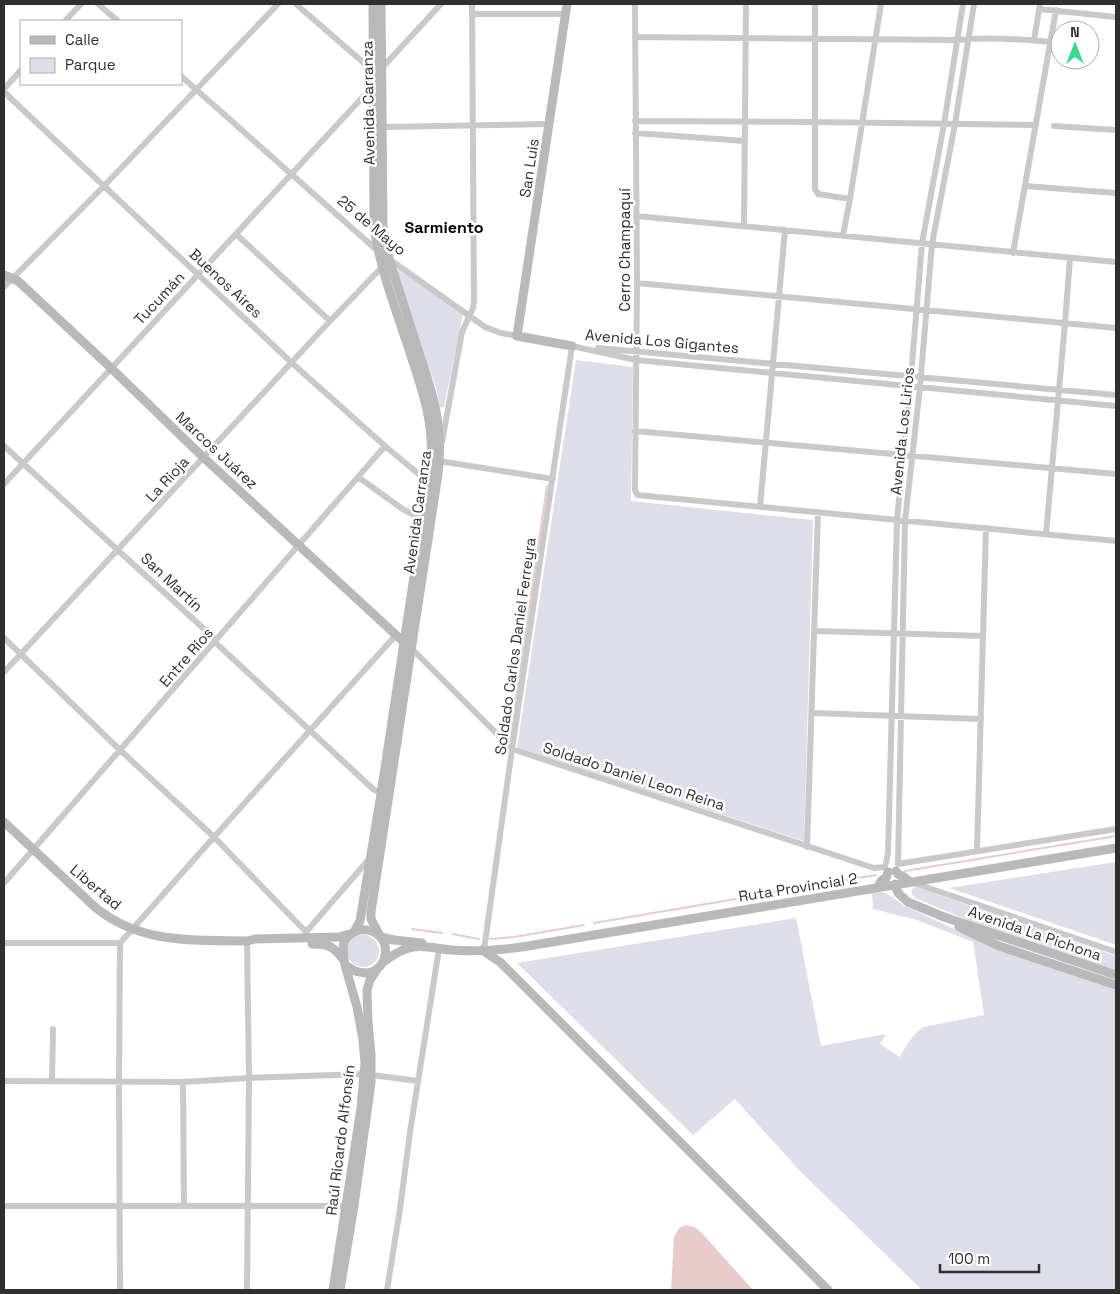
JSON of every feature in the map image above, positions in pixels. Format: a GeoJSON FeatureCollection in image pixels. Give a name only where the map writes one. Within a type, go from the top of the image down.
{"type":"FeatureCollection","features":[{"type":"Feature","properties":{"kind":"main road","name":"Avenida Carranza"},"geometry":{"type":"LineString","coordinates":[[373,4],[382,127],[383,226],[386,263],[427,406],[433,476],[384,796],[371,912],[371,919],[380,936]]}},
{"type":"Feature","properties":{"kind":"main road","name":"Avenida Carranza"},"geometry":{"type":"LineString","coordinates":[[381,4],[377,70],[374,85],[374,226],[378,252],[386,263],[435,403],[440,436],[439,457],[423,519],[408,645]]}},
{"type":"Feature","properties":{"kind":"main road","name":"San Luis"},"geometry":{"type":"LineString","coordinates":[[517,336],[567,4]]}},
{"type":"Feature","properties":{"kind":"main road","name":"Marcos Juárez"},"geometry":{"type":"LineString","coordinates":[[8,277],[18,281],[204,458],[408,645]]}},
{"type":"Feature","properties":{"kind":"main road","name":"25 de Mayo"},"geometry":{"type":"LineString","coordinates":[[517,336],[572,346]]}},
{"type":"Feature","properties":{"kind":"main road","name":"Avenida Carranza"},"geometry":{"type":"LineString","coordinates":[[354,932],[360,921],[370,857],[384,796]]}},
{"type":"Feature","properties":{"kind":"main road","name":"Libertad"},"geometry":{"type":"LineString","coordinates":[[4,822],[96,908],[111,919],[133,930],[156,937],[176,940],[329,945],[335,949],[345,963]]}},
{"type":"Feature","properties":{"kind":"main road","name":"Ruta Provincial 2"},"geometry":{"type":"LineString","coordinates":[[484,950],[558,942],[1116,848]]}},
{"type":"Feature","properties":{"kind":"main road"},"geometry":{"type":"LineString","coordinates":[[877,888],[882,880],[886,878],[891,867],[910,882]]}},
{"type":"Feature","properties":{"kind":"main road","name":"Avenida La Pichona"},"geometry":{"type":"LineString","coordinates":[[895,884],[898,893],[908,902],[944,917],[1116,975]]}},
{"type":"Feature","properties":{"kind":"main road","name":"Avenida La Pichona"},"geometry":{"type":"LineString","coordinates":[[944,917],[968,932],[1000,946],[1116,985]]}},
{"type":"Feature","properties":{"kind":"main road"},"geometry":{"type":"LineString","coordinates":[[484,950],[414,947],[398,952],[371,972],[362,973],[354,971],[345,963],[342,953],[343,945],[347,938],[354,932],[366,930],[394,940],[484,950],[500,962],[828,1290]]}},
{"type":"Feature","properties":{"kind":"main road","name":"Libertad"},"geometry":{"type":"LineString","coordinates":[[247,941],[306,935],[339,937],[354,932]]}},
{"type":"Feature","properties":{"kind":"main road"},"geometry":{"type":"LineString","coordinates":[[380,936],[386,948],[386,956],[380,966]]}},
{"type":"Feature","properties":{"kind":"main road","name":"Raúl Ricardo Alfonsín"},"geometry":{"type":"LineString","coordinates":[[345,963],[360,1022],[368,1075]]}},
{"type":"Feature","properties":{"kind":"main road","name":"Raúl Ricardo Alfonsín"},"geometry":{"type":"LineString","coordinates":[[333,1290],[368,1108],[368,1075],[371,1054],[367,990],[370,980],[380,966]]}},
{"type":"Feature","properties":{"kind":"main road","name":"Raúl Ricardo Alfonsín"},"geometry":{"type":"LineString","coordinates":[[340,1290],[350,1206]]}},
{"type":"Feature","properties":{"kind":"street"},"geometry":{"type":"LineString","coordinates":[[66,20],[81,4]]}},
{"type":"Feature","properties":{"kind":"street"},"geometry":{"type":"LineString","coordinates":[[98,4],[117,20]]}},
{"type":"Feature","properties":{"kind":"street"},"geometry":{"type":"LineString","coordinates":[[4,287],[8,277],[104,186],[278,4]]}},
{"type":"Feature","properties":{"kind":"street"},"geometry":{"type":"LineString","coordinates":[[296,4],[377,70],[441,4]]}},
{"type":"Feature","properties":{"kind":"street"},"geometry":{"type":"LineString","coordinates":[[472,4],[474,301],[470,316],[462,332],[439,457],[553,479]]}},
{"type":"Feature","properties":{"kind":"street","name":"Cerro Champaquí"},"geometry":{"type":"LineString","coordinates":[[635,4],[637,283],[635,490],[638,495],[760,506]]}},
{"type":"Feature","properties":{"kind":"street"},"geometry":{"type":"LineString","coordinates":[[744,226],[746,4]]}},
{"type":"Feature","properties":{"kind":"street"},"geometry":{"type":"LineString","coordinates":[[815,4],[815,189],[818,194],[824,196],[850,199]]}},
{"type":"Feature","properties":{"kind":"street"},"geometry":{"type":"LineString","coordinates":[[843,235],[881,4]]}},
{"type":"Feature","properties":{"kind":"street","name":"Avenida Los Lirios"},"geometry":{"type":"LineString","coordinates":[[891,867],[888,853],[896,520],[911,377],[922,243],[944,124],[962,4]]}},
{"type":"Feature","properties":{"kind":"street","name":"Avenida Los Lirios"},"geometry":{"type":"LineString","coordinates":[[891,867],[901,716],[906,520],[932,244],[955,124],[974,4]]}},
{"type":"Feature","properties":{"kind":"street"},"geometry":{"type":"LineString","coordinates":[[1034,40],[1040,6],[1056,10],[1116,17]]}},
{"type":"Feature","properties":{"kind":"street"},"geometry":{"type":"LineString","coordinates":[[1054,20],[1056,10]]}},
{"type":"Feature","properties":{"kind":"street"},"geometry":{"type":"LineString","coordinates":[[472,14],[566,14]]}},
{"type":"Feature","properties":{"kind":"street"},"geometry":{"type":"LineString","coordinates":[[635,38],[969,39],[1050,42],[1013,253]]}},
{"type":"Feature","properties":{"kind":"street"},"geometry":{"type":"LineString","coordinates":[[4,91],[20,71]]}},
{"type":"Feature","properties":{"kind":"street","name":"25 de Mayo"},"geometry":{"type":"LineString","coordinates":[[182,77],[378,252]]}},
{"type":"Feature","properties":{"kind":"street","name":"Tucumán"},"geometry":{"type":"LineString","coordinates":[[4,484],[374,85]]}},
{"type":"Feature","properties":{"kind":"street","name":"Buenos Aires"},"geometry":{"type":"LineString","coordinates":[[4,91],[292,363],[421,476],[433,476]]}},
{"type":"Feature","properties":{"kind":"street"},"geometry":{"type":"LineString","coordinates":[[635,122],[1036,125]]}},
{"type":"Feature","properties":{"kind":"street"},"geometry":{"type":"LineString","coordinates":[[382,127],[549,124]]}},
{"type":"Feature","properties":{"kind":"street"},"geometry":{"type":"LineString","coordinates":[[1054,126],[1116,130]]}},
{"type":"Feature","properties":{"kind":"street"},"geometry":{"type":"LineString","coordinates":[[636,133],[745,141]]}},
{"type":"Feature","properties":{"kind":"street"},"geometry":{"type":"LineString","coordinates":[[1025,186],[1116,193]]}},
{"type":"Feature","properties":{"kind":"street"},"geometry":{"type":"LineString","coordinates":[[636,216],[1116,262]]}},
{"type":"Feature","properties":{"kind":"street"},"geometry":{"type":"LineString","coordinates":[[786,230],[760,506],[1116,541]]}},
{"type":"Feature","properties":{"kind":"street"},"geometry":{"type":"LineString","coordinates":[[236,234],[330,321]]}},
{"type":"Feature","properties":{"kind":"street"},"geometry":{"type":"LineString","coordinates":[[1046,534],[1070,258]]}},
{"type":"Feature","properties":{"kind":"street","name":"25 de Mayo"},"geometry":{"type":"LineString","coordinates":[[386,263],[470,316],[484,327],[517,336]]}},
{"type":"Feature","properties":{"kind":"street","name":"La Rioja"},"geometry":{"type":"LineString","coordinates":[[4,672],[386,263]]}},
{"type":"Feature","properties":{"kind":"street"},"geometry":{"type":"LineString","coordinates":[[637,283],[1116,328]]}},
{"type":"Feature","properties":{"kind":"street","name":"Avenida Los Gigantes"},"geometry":{"type":"LineString","coordinates":[[572,346],[1116,395]]}},
{"type":"Feature","properties":{"kind":"street","name":"Avenida Los Gigantes"},"geometry":{"type":"LineString","coordinates":[[572,346],[636,360],[1116,406]]}},
{"type":"Feature","properties":{"kind":"street","name":"Soldado Carlos Daniel Ferreyra"},"geometry":{"type":"LineString","coordinates":[[484,950],[572,346]]}},
{"type":"Feature","properties":{"kind":"street"},"geometry":{"type":"LineString","coordinates":[[635,431],[1116,474]]}},
{"type":"Feature","properties":{"kind":"street","name":"San Martín"},"geometry":{"type":"LineString","coordinates":[[4,446],[216,641],[373,789],[384,796]]}},
{"type":"Feature","properties":{"kind":"street","name":"Entre Ríos"},"geometry":{"type":"LineString","coordinates":[[4,883],[385,446]]}},
{"type":"Feature","properties":{"kind":"street"},"geometry":{"type":"LineString","coordinates":[[358,477],[404,510],[423,519]]}},
{"type":"Feature","properties":{"kind":"street"},"geometry":{"type":"LineString","coordinates":[[807,847],[818,512]]}},
{"type":"Feature","properties":{"kind":"street"},"geometry":{"type":"LineString","coordinates":[[977,851],[986,528]]}},
{"type":"Feature","properties":{"kind":"street"},"geometry":{"type":"LineString","coordinates":[[815,631],[984,636]]}},
{"type":"Feature","properties":{"kind":"street"},"geometry":{"type":"LineString","coordinates":[[120,1290],[118,1081],[120,943],[396,635]]}},
{"type":"Feature","properties":{"kind":"street"},"geometry":{"type":"LineString","coordinates":[[4,638],[120,750],[214,837],[306,935],[370,857]]}},
{"type":"Feature","properties":{"kind":"street","name":"Soldado Daniel Leon Reina"},"geometry":{"type":"LineString","coordinates":[[408,645],[512,749],[874,868],[891,867],[1116,829]]}},
{"type":"Feature","properties":{"kind":"street"},"geometry":{"type":"LineString","coordinates":[[812,713],[981,719]]}},
{"type":"Feature","properties":{"kind":"street"},"geometry":{"type":"LineString","coordinates":[[910,882],[1116,952]]}},
{"type":"Feature","properties":{"kind":"street"},"geometry":{"type":"LineString","coordinates":[[247,941],[249,1078],[247,1290]]}},
{"type":"Feature","properties":{"kind":"street"},"geometry":{"type":"LineString","coordinates":[[4,943],[120,943]]}},
{"type":"Feature","properties":{"kind":"street"},"geometry":{"type":"LineString","coordinates":[[388,1290],[439,948]]}},
{"type":"Feature","properties":{"kind":"street"},"geometry":{"type":"LineString","coordinates":[[52,1081],[53,1029]]}},
{"type":"Feature","properties":{"kind":"street"},"geometry":{"type":"LineString","coordinates":[[4,1081],[183,1082],[249,1078],[368,1075],[418,1082]]}},
{"type":"Feature","properties":{"kind":"street"},"geometry":{"type":"LineString","coordinates":[[183,1082],[184,1206]]}},
{"type":"Feature","properties":{"kind":"street"},"geometry":{"type":"LineString","coordinates":[[4,1206],[350,1206]]}},
{"type":"Feature","properties":{"kind":"green space"},"geometry":{"type":"Polygon","coordinates":[[[398,269],[462,314],[444,407],[442,408],[440,407],[436,387],[396,271],[398,269]]]}},
{"type":"Feature","properties":{"kind":"green space"},"geometry":{"type":"Polygon","coordinates":[[[576,360],[633,367],[631,501],[813,520],[804,841],[517,748],[576,360]]]}},
{"type":"Feature","properties":{"kind":"green space"},"geometry":{"type":"Polygon","coordinates":[[[1116,862],[1116,945],[949,888],[1116,862]]]}},
{"type":"Feature","properties":{"kind":"green space"},"geometry":{"type":"Polygon","coordinates":[[[916,887],[1116,956],[1116,972],[996,932],[915,898],[912,895],[912,889],[916,887]]]}},
{"type":"Feature","properties":{"kind":"green space"},"geometry":{"type":"Polygon","coordinates":[[[872,893],[886,893],[905,906],[997,949],[1116,989],[1116,1290],[922,1290],[800,1171],[735,1099],[693,1135],[517,963],[796,918],[821,1046],[886,1034],[880,1044],[900,1057],[912,1037],[923,1027],[984,1015],[973,942],[917,920],[873,909],[872,893]]]}},
{"type":"Feature","properties":{"kind":"green space"},"geometry":{"type":"Polygon","coordinates":[[[363,935],[369,936],[374,940],[378,945],[378,957],[374,962],[369,966],[363,967],[357,966],[352,962],[348,957],[347,951],[348,945],[352,940],[357,936],[363,935]]]}},
{"type":"Feature","properties":{"kind":"shaded area"},"geometry":{"type":"Polygon","coordinates":[[[686,1225],[694,1227],[701,1232],[753,1290],[671,1290],[674,1237],[679,1228],[686,1225]]]}},
{"type":"Feature","properties":{"kind":"waterway"},"geometry":{"type":"LineString","coordinates":[[510,738],[547,486]]}},
{"type":"Feature","properties":{"kind":"waterway"},"geometry":{"type":"LineString","coordinates":[[905,871],[1116,836]]}},
{"type":"Feature","properties":{"kind":"waterway"},"geometry":{"type":"LineString","coordinates":[[744,897],[876,875]]}},
{"type":"Feature","properties":{"kind":"waterway"},"geometry":{"type":"LineString","coordinates":[[594,923],[736,899]]}},
{"type":"Feature","properties":{"kind":"waterway"},"geometry":{"type":"LineString","coordinates":[[490,939],[514,937],[584,925]]}},
{"type":"Feature","properties":{"kind":"waterway"},"geometry":{"type":"LineString","coordinates":[[412,929],[442,933]]}},
{"type":"Feature","properties":{"kind":"waterway"},"geometry":{"type":"LineString","coordinates":[[453,934],[479,939]]}},
{"type":"Feature","properties":{"kind":"district","name":"Sarmiento"},"geometry":{"type":"Point","coordinates":[444,227]}}]}
